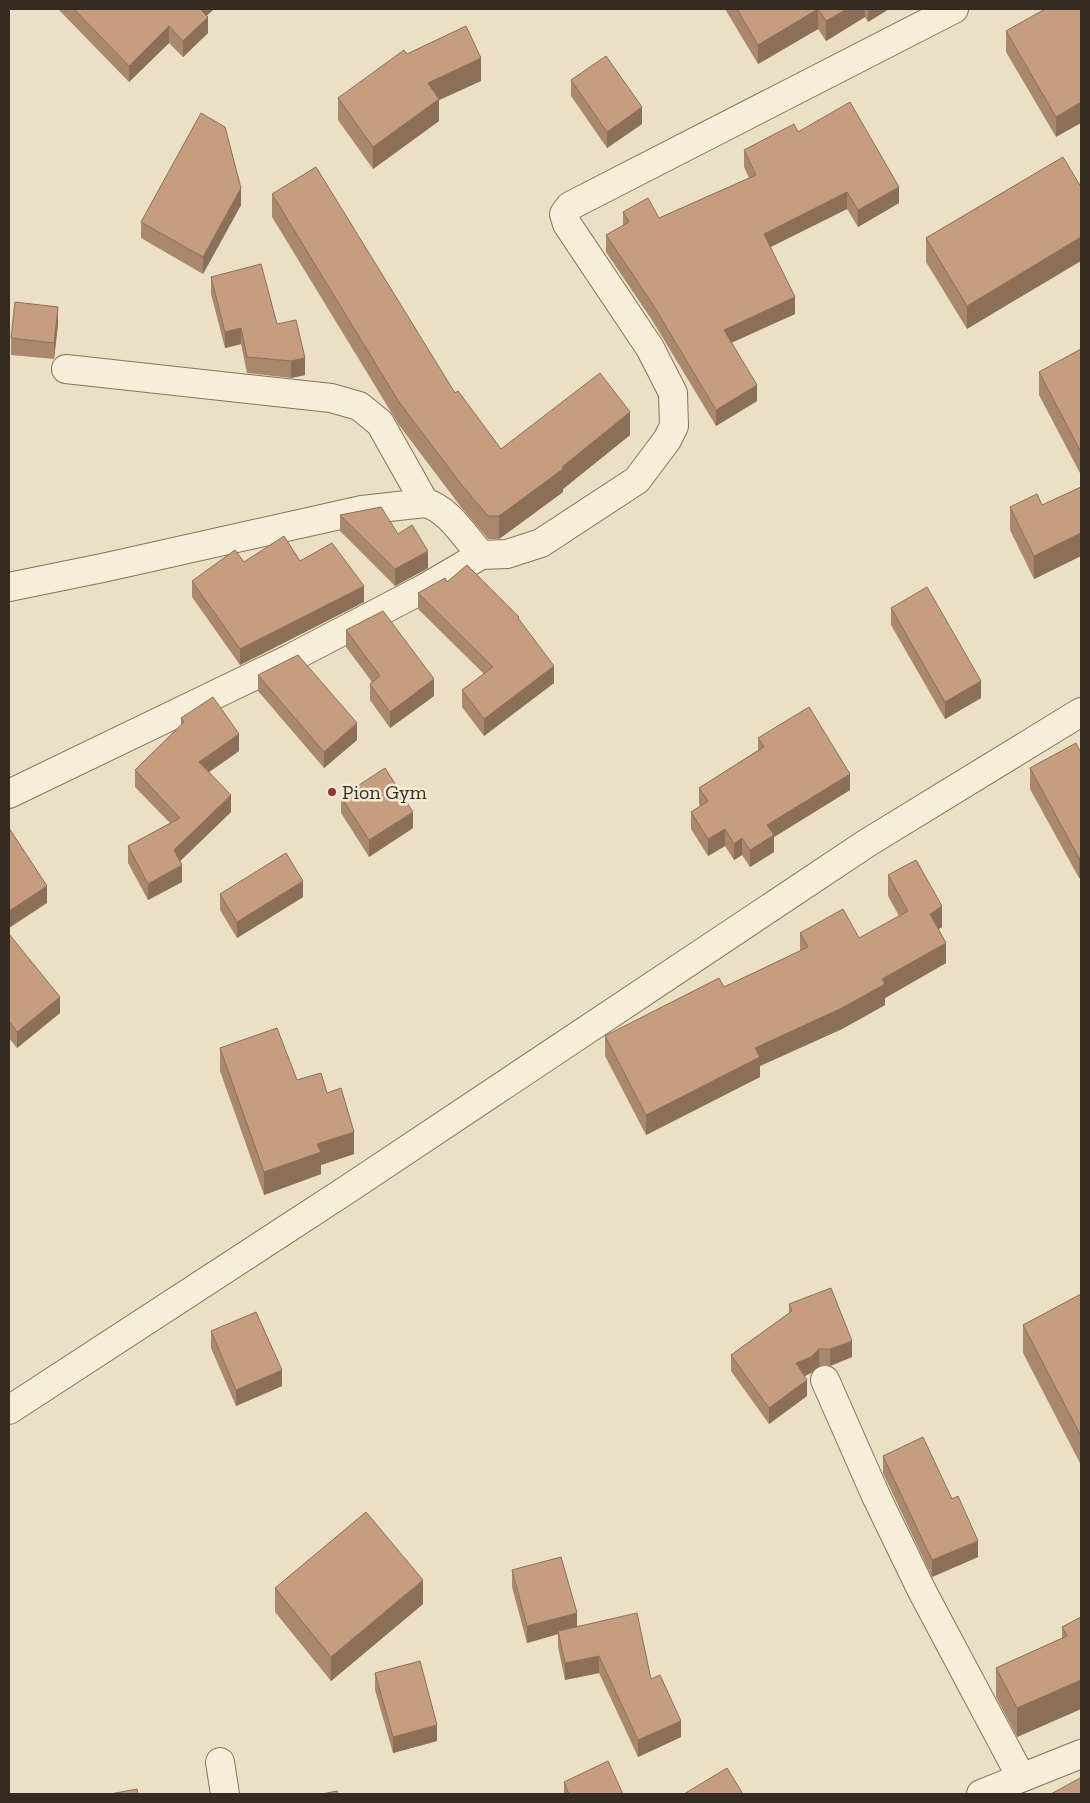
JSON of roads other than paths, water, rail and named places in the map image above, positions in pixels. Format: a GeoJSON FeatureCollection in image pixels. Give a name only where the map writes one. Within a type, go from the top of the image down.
{"type":"FeatureCollection","features":[{"type":"Feature","properties":{"kind":"street"},"geometry":{"type":"LineString","coordinates":[[9,794],[289,659],[481,555],[507,554],[541,543],[637,480],[667,440],[674,426],[673,393],[650,348],[567,224],[564,214],[570,206],[954,9]]}},
{"type":"Feature","properties":{"kind":"street"},"geometry":{"type":"LineString","coordinates":[[66,369],[331,398],[359,406],[380,423],[425,503]]}},
{"type":"Feature","properties":{"kind":"street"},"geometry":{"type":"LineString","coordinates":[[9,587],[362,510],[425,503],[435,505],[443,512],[481,555]]}},
{"type":"Feature","properties":{"kind":"street"},"geometry":{"type":"LineString","coordinates":[[9,1410],[348,1189],[867,843],[1081,712]]}},
{"type":"Feature","properties":{"kind":"street"},"geometry":{"type":"LineString","coordinates":[[825,1380],[876,1496],[922,1591],[1021,1777]]}},
{"type":"Feature","properties":{"kind":"street"},"geometry":{"type":"LineString","coordinates":[[981,1794],[1081,1754]]}},
{"type":"Feature","properties":{"kind":"street"},"geometry":{"type":"LineString","coordinates":[[220,1762],[225,1794]]}},
{"type":"Feature","properties":{"kind":"place","name":"Pion Gym"},"geometry":{"type":"Point","coordinates":[332,792]}}]}
